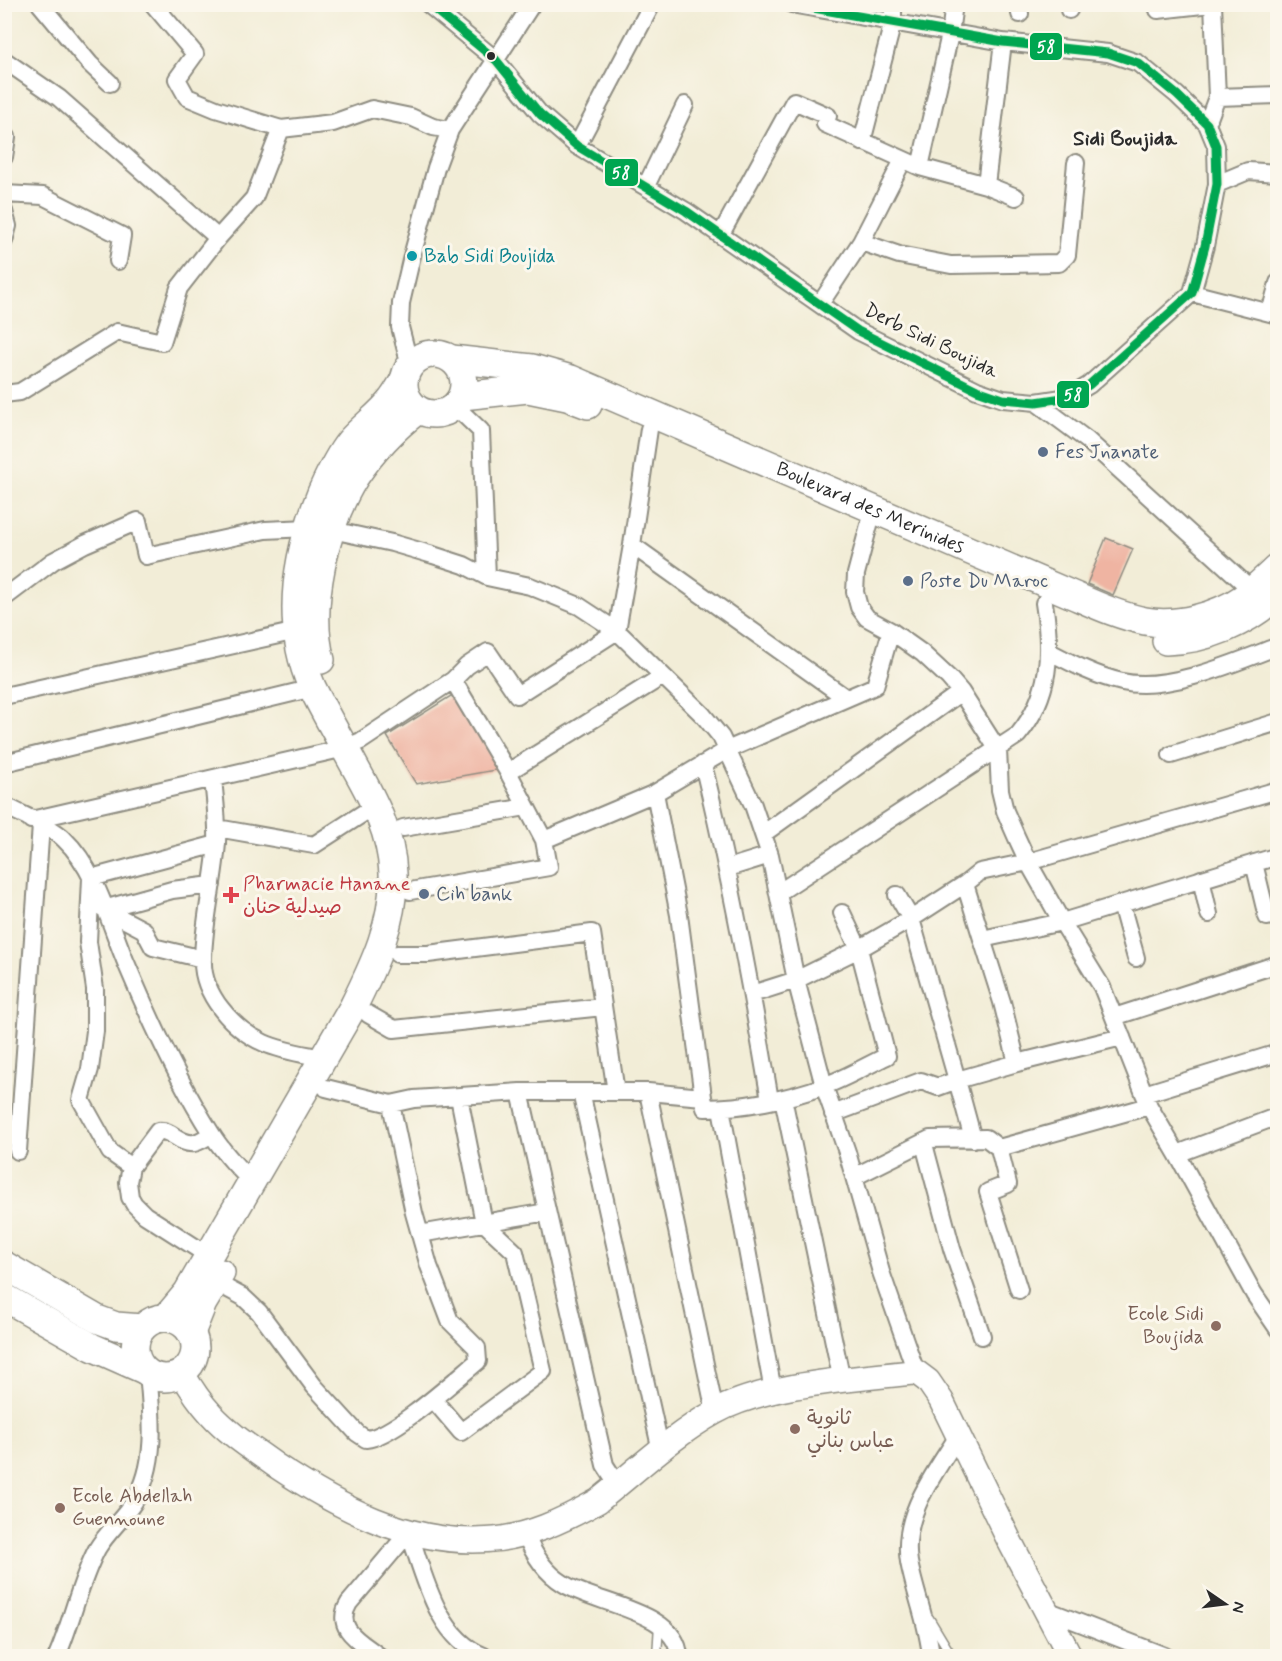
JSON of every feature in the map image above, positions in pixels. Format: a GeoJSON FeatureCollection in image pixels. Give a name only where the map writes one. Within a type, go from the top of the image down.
{"type":"FeatureCollection","features":[{"type":"Feature","properties":{"kind":"main road"},"geometry":{"type":"LineString","coordinates":[[166,1318],[187,1293],[353,1007],[384,938],[393,890],[392,861],[386,833],[320,657],[315,629],[316,600],[319,580],[322,492],[343,452],[357,434],[392,400],[407,373],[419,358],[430,354],[452,359],[464,376],[459,401],[447,412],[437,415],[418,410],[410,402],[405,392],[407,373]]}},
{"type":"Feature","properties":{"kind":"main road","name":"Boulevard des Merinides"},"geometry":{"type":"LineString","coordinates":[[452,359],[532,368],[571,379],[1075,596],[1129,617],[1148,622],[1187,620],[1230,606],[1269,601]]}},
{"type":"Feature","properties":{"kind":"main road","name":"Boulevard des Merinides"},"geometry":{"type":"LineString","coordinates":[[459,401],[517,390],[543,391],[567,397],[649,429],[1044,603],[1120,634],[1157,641],[1181,640],[1220,630],[1250,617],[1269,601],[1278,567]]}},
{"type":"Feature","properties":{"kind":"main road"},"geometry":{"type":"LineString","coordinates":[[191,1334],[203,1303],[384,985],[397,954],[409,907],[409,858],[403,828],[390,795],[313,688],[303,660],[297,631],[295,590],[300,560],[320,529],[364,465],[385,440],[418,410]]}},
{"type":"Feature","properties":{"kind":"main road"},"geometry":{"type":"LineString","coordinates":[[4,1264],[102,1321],[116,1326],[142,1328]]}},
{"type":"Feature","properties":{"kind":"main road"},"geometry":{"type":"LineString","coordinates":[[4,1297],[92,1347],[157,1377],[167,1378],[182,1373],[191,1363],[194,1355],[194,1342],[183,1323],[166,1318],[153,1320],[142,1328],[136,1337],[135,1352],[138,1362],[146,1371]]}},
{"type":"Feature","properties":{"kind":"street"},"geometry":{"type":"LineString","coordinates":[[40,4],[90,64],[110,83]]}},
{"type":"Feature","properties":{"kind":"street"},"geometry":{"type":"LineString","coordinates":[[153,4],[195,54],[177,79],[187,97],[216,109],[280,129],[333,123],[372,109],[411,117],[433,127],[450,130]]}},
{"type":"Feature","properties":{"kind":"street","name":"Derb Sidi Boujida"},"geometry":{"type":"LineString","coordinates":[[428,4],[496,60],[540,114],[577,146],[646,186],[721,234],[858,331],[977,390],[1003,399],[1036,402],[1069,398],[1089,385],[1192,293]]}},
{"type":"Feature","properties":{"kind":"street"},"geometry":{"type":"LineString","coordinates":[[407,373],[400,327],[401,303],[436,168],[450,130],[532,4]]}},
{"type":"Feature","properties":{"kind":"street"},"geometry":{"type":"LineString","coordinates":[[577,146],[652,4]]}},
{"type":"Feature","properties":{"kind":"street"},"geometry":{"type":"LineString","coordinates":[[862,142],[893,22],[893,4]]}},
{"type":"Feature","properties":{"kind":"street"},"geometry":{"type":"LineString","coordinates":[[920,167],[950,34],[954,4]]}},
{"type":"Feature","properties":{"kind":"street"},"geometry":{"type":"LineString","coordinates":[[1157,4],[1158,10],[1212,4],[1217,97],[1207,124]]}},
{"type":"Feature","properties":{"kind":"street"},"geometry":{"type":"LineString","coordinates":[[802,6],[950,34],[1108,53],[1138,63],[1177,95],[1207,124],[1216,146],[1217,184],[1205,246],[1192,293],[1274,314],[1278,283]]}},
{"type":"Feature","properties":{"kind":"street"},"geometry":{"type":"LineString","coordinates":[[986,185],[1003,42]]}},
{"type":"Feature","properties":{"kind":"street"},"geometry":{"type":"LineString","coordinates":[[4,60],[59,98],[218,238]]}},
{"type":"Feature","properties":{"kind":"street"},"geometry":{"type":"LineString","coordinates":[[1217,97],[1278,95]]}},
{"type":"Feature","properties":{"kind":"street"},"geometry":{"type":"LineString","coordinates":[[721,234],[794,101],[828,116],[825,124],[903,160],[986,185],[1016,197]]}},
{"type":"Feature","properties":{"kind":"street"},"geometry":{"type":"LineString","coordinates":[[646,186],[685,105]]}},
{"type":"Feature","properties":{"kind":"street"},"geometry":{"type":"LineString","coordinates":[[4,394],[20,392],[117,332],[162,342],[178,288],[254,198],[280,129]]}},
{"type":"Feature","properties":{"kind":"street"},"geometry":{"type":"LineString","coordinates":[[4,136],[7,137],[4,157]]}},
{"type":"Feature","properties":{"kind":"street"},"geometry":{"type":"LineString","coordinates":[[820,304],[861,242],[903,160]]}},
{"type":"Feature","properties":{"kind":"street"},"geometry":{"type":"LineString","coordinates":[[861,242],[898,255],[951,265],[1059,263],[1067,255],[1076,163]]}},
{"type":"Feature","properties":{"kind":"street"},"geometry":{"type":"LineString","coordinates":[[1217,184],[1248,171],[1278,173]]}},
{"type":"Feature","properties":{"kind":"street"},"geometry":{"type":"LineString","coordinates":[[4,194],[43,196],[122,236],[118,261]]}},
{"type":"Feature","properties":{"kind":"street"},"geometry":{"type":"LineString","coordinates":[[4,211],[8,226],[4,241]]}},
{"type":"Feature","properties":{"kind":"street"},"geometry":{"type":"LineString","coordinates":[[459,401],[481,431],[487,577]]}},
{"type":"Feature","properties":{"kind":"street"},"geometry":{"type":"LineString","coordinates":[[1036,402],[1087,440],[1269,601]]}},
{"type":"Feature","properties":{"kind":"street"},"geometry":{"type":"LineString","coordinates":[[36,822],[353,745],[453,680],[467,666],[488,652],[517,694],[617,631],[649,429]]}},
{"type":"Feature","properties":{"kind":"street"},"geometry":{"type":"LineString","coordinates":[[4,598],[53,561],[138,521],[146,556],[265,530],[320,529],[392,543],[464,565],[487,577],[530,586],[561,597],[617,631],[703,715],[721,737],[753,805],[770,855],[796,980],[824,1086],[854,1176],[881,1272],[916,1372],[928,1381],[941,1400],[1044,1609],[1070,1656]]}},
{"type":"Feature","properties":{"kind":"street"},"geometry":{"type":"LineString","coordinates":[[869,525],[856,574],[855,592],[859,607],[867,618],[891,631],[935,665],[961,692],[998,750],[1000,790],[1005,811],[1028,862],[1102,987],[1147,1100],[1254,1294],[1278,1329]]}},
{"type":"Feature","properties":{"kind":"street"},"geometry":{"type":"LineString","coordinates":[[632,545],[846,698]]}},
{"type":"Feature","properties":{"kind":"street"},"geometry":{"type":"LineString","coordinates":[[778,893],[998,750],[1017,735],[1035,710],[1043,687],[1050,652],[1044,603]]}},
{"type":"Feature","properties":{"kind":"street"},"geometry":{"type":"LineString","coordinates":[[4,696],[297,631]]}},
{"type":"Feature","properties":{"kind":"street"},"geometry":{"type":"LineString","coordinates":[[544,840],[655,793],[727,750],[875,686],[891,631]]}},
{"type":"Feature","properties":{"kind":"street"},"geometry":{"type":"LineString","coordinates":[[1050,652],[1094,674],[1144,685],[1167,684],[1234,663],[1278,646]]}},
{"type":"Feature","properties":{"kind":"street"},"geometry":{"type":"LineString","coordinates":[[508,772],[663,676]]}},
{"type":"Feature","properties":{"kind":"street"},"geometry":{"type":"LineString","coordinates":[[410,891],[549,867],[544,840],[508,772],[453,680]]}},
{"type":"Feature","properties":{"kind":"street"},"geometry":{"type":"LineString","coordinates":[[4,763],[313,688]]}},
{"type":"Feature","properties":{"kind":"street"},"geometry":{"type":"LineString","coordinates":[[763,834],[961,692]]}},
{"type":"Feature","properties":{"kind":"street"},"geometry":{"type":"LineString","coordinates":[[1171,755],[1278,722]]}},
{"type":"Feature","properties":{"kind":"street"},"geometry":{"type":"LineString","coordinates":[[703,764],[728,868],[752,994],[842,1381]]}},
{"type":"Feature","properties":{"kind":"street"},"geometry":{"type":"LineString","coordinates":[[213,779],[217,836],[203,959],[207,983],[226,1014],[244,1030],[265,1043],[322,1058]]}},
{"type":"Feature","properties":{"kind":"street"},"geometry":{"type":"LineString","coordinates":[[752,994],[796,980],[859,949],[911,919],[980,872],[1028,862],[1278,790]]}},
{"type":"Feature","properties":{"kind":"street"},"geometry":{"type":"LineString","coordinates":[[655,793],[679,915],[705,1108],[721,1108],[776,1099],[824,1086],[887,1056],[859,949],[842,913]]}},
{"type":"Feature","properties":{"kind":"street"},"geometry":{"type":"LineString","coordinates":[[4,805],[64,838],[76,853],[91,878],[153,1024],[212,1135],[252,1182]]}},
{"type":"Feature","properties":{"kind":"street"},"geometry":{"type":"LineString","coordinates":[[91,878],[217,836],[314,845],[376,806]]}},
{"type":"Feature","properties":{"kind":"street"},"geometry":{"type":"LineString","coordinates":[[403,828],[526,807]]}},
{"type":"Feature","properties":{"kind":"street"},"geometry":{"type":"LineString","coordinates":[[18,1151],[36,822]]}},
{"type":"Feature","properties":{"kind":"street"},"geometry":{"type":"LineString","coordinates":[[728,868],[770,855]]}},
{"type":"Feature","properties":{"kind":"street"},"geometry":{"type":"LineString","coordinates":[[982,939],[1062,922],[1278,856]]}},
{"type":"Feature","properties":{"kind":"street"},"geometry":{"type":"LineString","coordinates":[[1254,863],[1267,917]]}},
{"type":"Feature","properties":{"kind":"street"},"geometry":{"type":"LineString","coordinates":[[91,878],[88,942],[95,989],[95,1031],[90,1069],[81,1100],[110,1152],[131,1167]]}},
{"type":"Feature","properties":{"kind":"street"},"geometry":{"type":"LineString","coordinates":[[1201,879],[1209,914]]}},
{"type":"Feature","properties":{"kind":"street"},"geometry":{"type":"LineString","coordinates":[[965,884],[1002,1002],[1017,1063]]}},
{"type":"Feature","properties":{"kind":"street"},"geometry":{"type":"LineString","coordinates":[[104,909],[171,890],[212,885]]}},
{"type":"Feature","properties":{"kind":"street"},"geometry":{"type":"LineString","coordinates":[[897,895],[911,919],[973,1139]]}},
{"type":"Feature","properties":{"kind":"street"},"geometry":{"type":"LineString","coordinates":[[1121,904],[1136,958]]}},
{"type":"Feature","properties":{"kind":"street"},"geometry":{"type":"LineString","coordinates":[[104,909],[144,930],[153,947],[203,959]]}},
{"type":"Feature","properties":{"kind":"street"},"geometry":{"type":"LineString","coordinates":[[397,954],[428,954],[592,933],[616,1092]]}},
{"type":"Feature","properties":{"kind":"street"},"geometry":{"type":"LineString","coordinates":[[1114,1017],[1278,964]]}},
{"type":"Feature","properties":{"kind":"street"},"geometry":{"type":"LineString","coordinates":[[368,1014],[394,1029],[603,1007]]}},
{"type":"Feature","properties":{"kind":"street"},"geometry":{"type":"LineString","coordinates":[[833,1114],[921,1081],[938,1087],[1017,1063],[1122,1037]]}},
{"type":"Feature","properties":{"kind":"street"},"geometry":{"type":"LineString","coordinates":[[999,1148],[1147,1100],[1278,1053]]}},
{"type":"Feature","properties":{"kind":"street"},"geometry":{"type":"LineString","coordinates":[[326,1088],[391,1104],[414,1099],[520,1092],[648,1092],[703,1097]]}},
{"type":"Feature","properties":{"kind":"street"},"geometry":{"type":"LineString","coordinates":[[520,1092],[605,1465],[618,1485]]}},
{"type":"Feature","properties":{"kind":"street"},"geometry":{"type":"LineString","coordinates":[[581,1092],[661,1450]]}},
{"type":"Feature","properties":{"kind":"street"},"geometry":{"type":"LineString","coordinates":[[648,1092],[715,1412]]}},
{"type":"Feature","properties":{"kind":"street"},"geometry":{"type":"LineString","coordinates":[[433,1400],[461,1432],[543,1371],[515,1252],[484,1223],[459,1097]]}},
{"type":"Feature","properties":{"kind":"street"},"geometry":{"type":"LineString","coordinates":[[215,1282],[243,1297],[259,1312],[314,1386],[357,1433],[366,1439],[381,1436],[433,1400],[478,1361],[477,1348],[450,1321],[429,1266],[391,1104]]}},
{"type":"Feature","properties":{"kind":"street"},"geometry":{"type":"LineString","coordinates":[[721,1108],[773,1391]]}},
{"type":"Feature","properties":{"kind":"street"},"geometry":{"type":"LineString","coordinates":[[1177,1155],[1278,1116]]}},
{"type":"Feature","properties":{"kind":"street"},"geometry":{"type":"LineString","coordinates":[[209,1256],[145,1215],[134,1204],[128,1190],[131,1167],[158,1131],[165,1130],[180,1140],[190,1143],[212,1135]]}},
{"type":"Feature","properties":{"kind":"street"},"geometry":{"type":"LineString","coordinates":[[854,1176],[930,1140],[987,1138],[999,1148],[1008,1184],[988,1192],[1019,1290]]}},
{"type":"Feature","properties":{"kind":"street"},"geometry":{"type":"LineString","coordinates":[[924,1144],[952,1249],[982,1336]]}},
{"type":"Feature","properties":{"kind":"street"},"geometry":{"type":"LineString","coordinates":[[420,1233],[548,1212]]}},
{"type":"Feature","properties":{"kind":"street"},"geometry":{"type":"LineString","coordinates":[[57,1656],[97,1548],[134,1501],[143,1482],[149,1457],[152,1427],[146,1371]]}},
{"type":"Feature","properties":{"kind":"street"},"geometry":{"type":"LineString","coordinates":[[182,1373],[212,1415],[259,1453],[319,1494],[372,1520],[409,1532],[457,1540],[486,1540],[507,1538],[545,1527],[585,1509],[661,1450],[715,1412],[742,1401],[773,1391],[916,1372]]}},
{"type":"Feature","properties":{"kind":"street"},"geometry":{"type":"LineString","coordinates":[[931,1656],[922,1607],[909,1561],[913,1516],[921,1495],[958,1436]]}},
{"type":"Feature","properties":{"kind":"street"},"geometry":{"type":"LineString","coordinates":[[409,1532],[442,1618],[453,1633],[480,1656]]}},
{"type":"Feature","properties":{"kind":"street"},"geometry":{"type":"LineString","coordinates":[[379,1656],[350,1633],[343,1618],[344,1613],[348,1603],[409,1532]]}},
{"type":"Feature","properties":{"kind":"street"},"geometry":{"type":"LineString","coordinates":[[525,1533],[532,1551],[543,1566],[563,1584],[660,1624],[673,1636],[679,1649],[679,1656]]}},
{"type":"Feature","properties":{"kind":"street"},"geometry":{"type":"LineString","coordinates":[[1044,1609],[1166,1656]]}},
{"type":"Feature","properties":{"kind":"lane"},"geometry":{"type":"LineString","coordinates":[[922,1607],[952,1656]]}},
{"type":"Feature","properties":{"kind":"lane"},"geometry":{"type":"LineString","coordinates":[[657,1656],[660,1624]]}},
{"type":"Feature","properties":{"kind":"building"},"geometry":{"type":"Polygon","coordinates":[[[1106,538],[1133,549],[1113,595],[1087,584],[1106,538]]]}},
{"type":"Feature","properties":{"kind":"building"},"geometry":{"type":"Polygon","coordinates":[[[454,694],[501,769],[416,784],[387,736],[454,694]]]}},
{"type":"Feature","properties":{"kind":"transit line","name":"58"},"geometry":{"type":"LineString","coordinates":[[428,4],[496,60],[540,114],[577,146],[686,211],[858,331],[977,390],[1003,399],[1036,402],[1069,397],[1089,385],[1192,293],[1205,246],[1217,184],[1216,146],[1207,124],[1177,95],[1138,63],[1108,53],[1003,42],[791,4]]}},
{"type":"Feature","properties":{"kind":"place","name":"Bab Sidi Boujida"},"geometry":{"type":"Point","coordinates":[412,256]}},
{"type":"Feature","properties":{"kind":"place","name":"Fes Jnanate"},"geometry":{"type":"Point","coordinates":[1043,452]}},
{"type":"Feature","properties":{"kind":"place","name":"Poste Du Maroc"},"geometry":{"type":"Point","coordinates":[908,581]}},
{"type":"Feature","properties":{"kind":"place","name":"Cih bank"},"geometry":{"type":"Point","coordinates":[424,894]}},
{"type":"Feature","properties":{"kind":"place","name":"Pharmacie Hanane صيدلية حنان"},"geometry":{"type":"Point","coordinates":[231,895]}},
{"type":"Feature","properties":{"kind":"place","name":"Ecole Sidi Boujida"},"geometry":{"type":"Point","coordinates":[1216,1326]}},
{"type":"Feature","properties":{"kind":"place","name":"ثانوية عباس بناني"},"geometry":{"type":"Point","coordinates":[795,1429]}},
{"type":"Feature","properties":{"kind":"place","name":"Ecole Abdellah Guennoune"},"geometry":{"type":"Point","coordinates":[60,1508]}},
{"type":"Feature","properties":{"kind":"district","name":"Sidi Boujida"},"geometry":{"type":"Point","coordinates":[1125,139]}}]}
